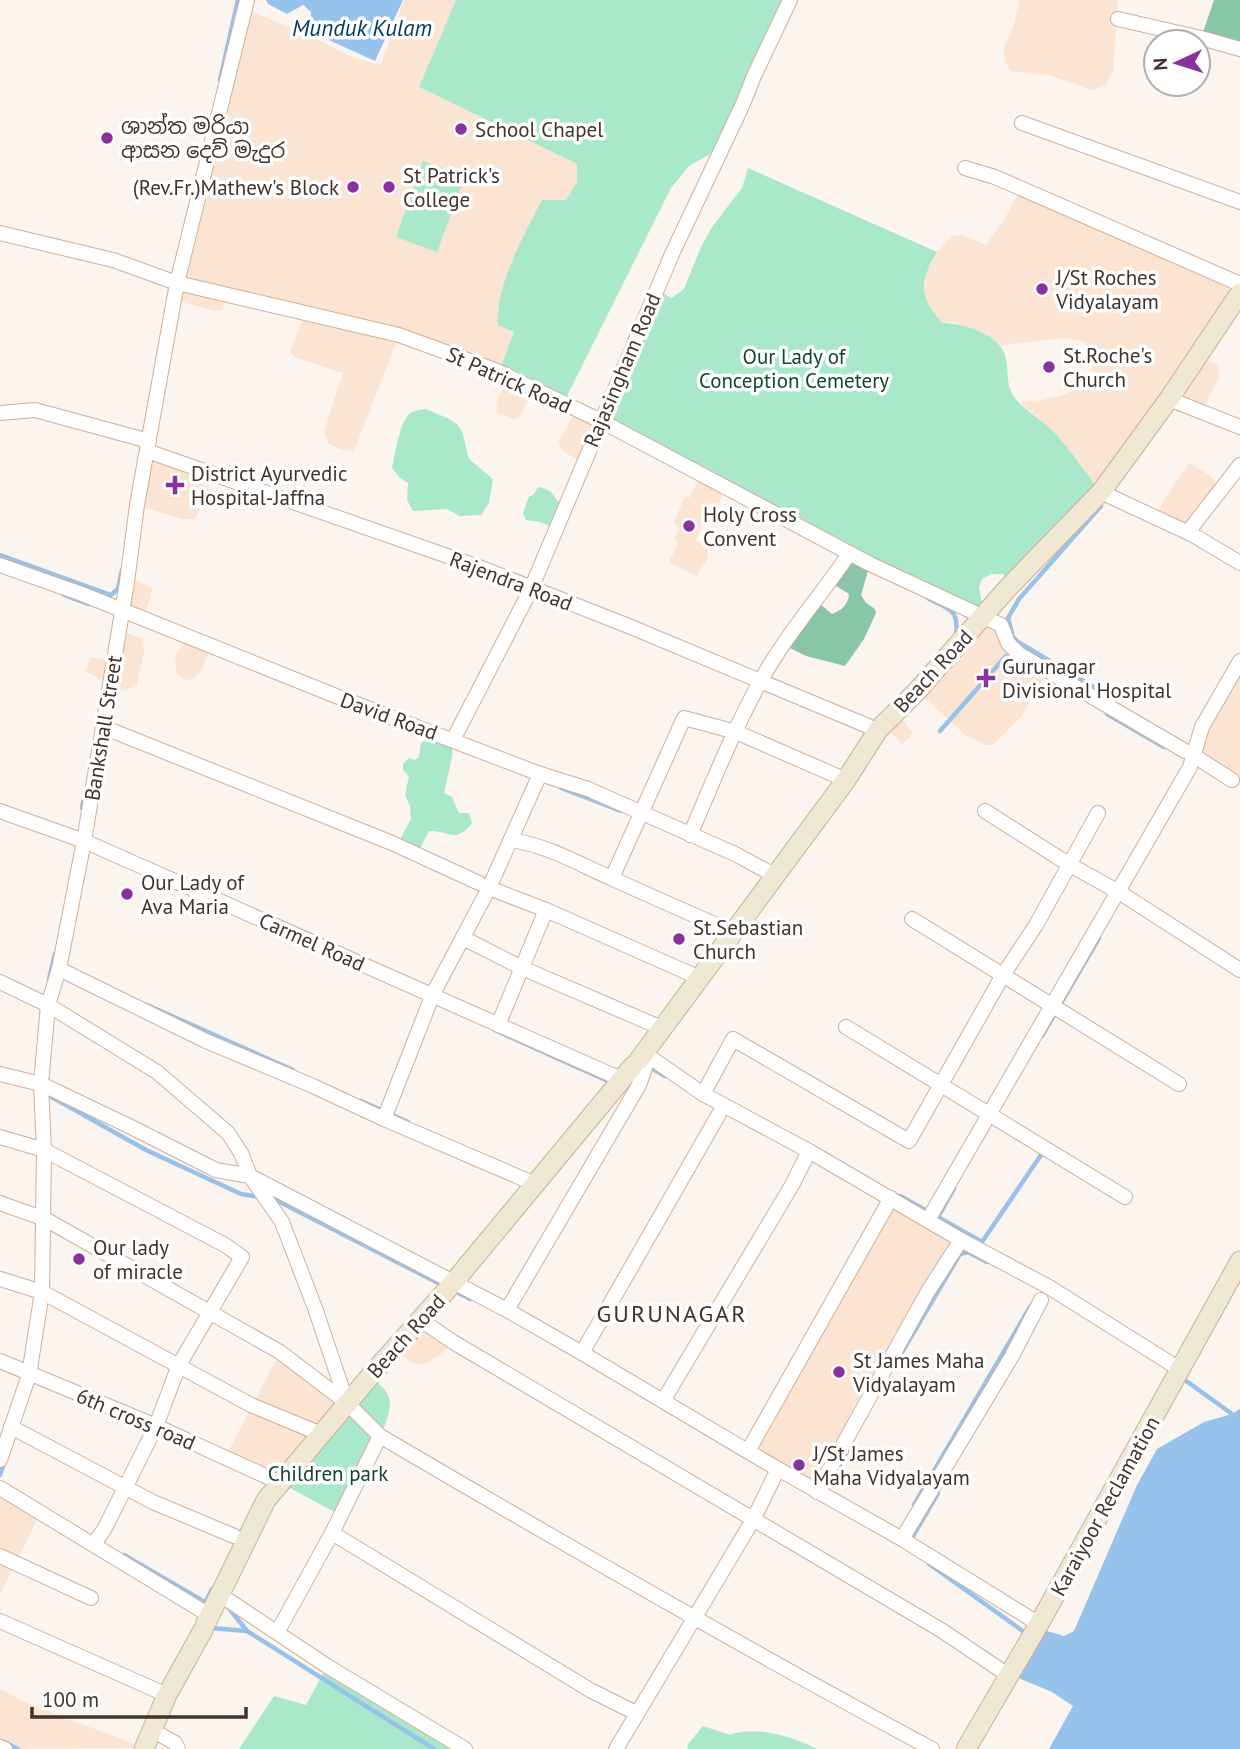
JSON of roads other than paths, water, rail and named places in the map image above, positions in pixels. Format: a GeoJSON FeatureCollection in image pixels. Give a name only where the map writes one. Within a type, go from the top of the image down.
{"type":"FeatureCollection","features":[{"type":"Feature","properties":{"kind":"main road","name":"Beach Road"},"geometry":{"type":"LineString","coordinates":[[144,1749],[167,1695],[206,1623],[239,1539],[266,1500],[453,1283],[664,1029],[845,780],[878,730],[1006,590],[1101,492],[1169,399],[1240,293]]}},
{"type":"Feature","properties":{"kind":"main road","name":"Karaiyoor Reclamation"},"geometry":{"type":"LineString","coordinates":[[966,1749],[1039,1624],[1240,1261]]}},
{"type":"Feature","properties":{"kind":"street","name":"Bankshall Street"},"geometry":{"type":"LineString","coordinates":[[0,1460],[29,1375],[42,1292],[44,1150],[41,1084],[48,1005],[59,969],[85,841],[177,282],[247,0]]}},
{"type":"Feature","properties":{"kind":"street","name":"Rajasingham Road"},"geometry":{"type":"LineString","coordinates":[[453,740],[531,589],[672,254],[790,0]]}},
{"type":"Feature","properties":{"kind":"street"},"geometry":{"type":"LineString","coordinates":[[1118,19],[1240,50]]}},
{"type":"Feature","properties":{"kind":"street"},"geometry":{"type":"LineString","coordinates":[[1022,123],[1240,202]]}},
{"type":"Feature","properties":{"kind":"street"},"geometry":{"type":"LineString","coordinates":[[965,168],[995,177],[1240,284]]}},
{"type":"Feature","properties":{"kind":"street","name":"St Patrick Road"},"geometry":{"type":"LineString","coordinates":[[0,233],[113,260],[177,282],[399,335],[495,370],[601,421],[849,554],[984,616]]}},
{"type":"Feature","properties":{"kind":"street"},"geometry":{"type":"LineString","coordinates":[[1169,399],[1240,427]]}},
{"type":"Feature","properties":{"kind":"street","name":"Rajendra Road"},"geometry":{"type":"LineString","coordinates":[[0,413],[35,410],[148,447],[479,567],[869,726]]}},
{"type":"Feature","properties":{"kind":"street"},"geometry":{"type":"LineString","coordinates":[[1188,532],[1240,465]]}},
{"type":"Feature","properties":{"kind":"street"},"geometry":{"type":"LineString","coordinates":[[1101,492],[1188,532],[1240,563]]}},
{"type":"Feature","properties":{"kind":"street"},"geometry":{"type":"LineString","coordinates":[[690,835],[761,680],[800,620],[849,554]]}},
{"type":"Feature","properties":{"kind":"street","name":"David Road"},"geometry":{"type":"LineString","coordinates":[[0,565],[540,774],[588,789],[735,854],[774,875]]}},
{"type":"Feature","properties":{"kind":"street"},"geometry":{"type":"LineString","coordinates":[[984,616],[1001,625],[1008,643],[1019,654],[1232,780]]}},
{"type":"Feature","properties":{"kind":"street"},"geometry":{"type":"LineString","coordinates":[[928,1220],[1190,767],[1190,754],[1202,727],[1240,661]]}},
{"type":"Feature","properties":{"kind":"street"},"geometry":{"type":"LineString","coordinates":[[612,878],[684,718],[736,732],[837,776]]}},
{"type":"Feature","properties":{"kind":"street"},"geometry":{"type":"LineString","coordinates":[[103,727],[392,843],[700,978]]}},
{"type":"Feature","properties":{"kind":"street"},"geometry":{"type":"LineString","coordinates":[[384,1119],[433,994],[463,938],[484,885],[512,840],[540,774]]}},
{"type":"Feature","properties":{"kind":"street","name":"Carmel Road"},"geometry":{"type":"LineString","coordinates":[[0,811],[85,841],[498,1025],[634,1064],[703,1094],[1049,1287],[1181,1370]]}},
{"type":"Feature","properties":{"kind":"street"},"geometry":{"type":"LineString","coordinates":[[985,811],[1070,865],[1119,892],[1240,970]]}},
{"type":"Feature","properties":{"kind":"street"},"geometry":{"type":"LineString","coordinates":[[703,1094],[733,1039],[909,1141],[1098,813]]}},
{"type":"Feature","properties":{"kind":"street"},"geometry":{"type":"LineString","coordinates":[[512,840],[562,853],[733,932]]}},
{"type":"Feature","properties":{"kind":"street"},"geometry":{"type":"LineString","coordinates":[[498,1025],[546,910]]}},
{"type":"Feature","properties":{"kind":"street"},"geometry":{"type":"LineString","coordinates":[[912,919],[1179,1084]]}},
{"type":"Feature","properties":{"kind":"street"},"geometry":{"type":"LineString","coordinates":[[463,938],[522,968],[664,1029]]}},
{"type":"Feature","properties":{"kind":"street"},"geometry":{"type":"LineString","coordinates":[[59,969],[199,1038],[535,1184]]}},
{"type":"Feature","properties":{"kind":"street"},"geometry":{"type":"LineString","coordinates":[[0,982],[48,1005],[157,1072],[228,1133],[242,1153],[250,1176],[282,1222],[347,1403]]}},
{"type":"Feature","properties":{"kind":"street"},"geometry":{"type":"LineString","coordinates":[[846,1027],[1125,1197]]}},
{"type":"Feature","properties":{"kind":"street"},"geometry":{"type":"LineString","coordinates":[[507,1310],[639,1085],[645,1068],[634,1064]]}},
{"type":"Feature","properties":{"kind":"street"},"geometry":{"type":"LineString","coordinates":[[0,1074],[41,1084],[206,1166],[227,1173],[250,1176],[507,1310],[902,1539],[1039,1624]]}},
{"type":"Feature","properties":{"kind":"street"},"geometry":{"type":"LineString","coordinates":[[582,1353],[719,1114]]}},
{"type":"Feature","properties":{"kind":"street"},"geometry":{"type":"LineString","coordinates":[[0,1137],[44,1150],[225,1245],[242,1257],[179,1365],[156,1426],[94,1544]]}},
{"type":"Feature","properties":{"kind":"street"},"geometry":{"type":"LineString","coordinates":[[663,1401],[806,1157]]}},
{"type":"Feature","properties":{"kind":"street"},"geometry":{"type":"LineString","coordinates":[[748,1451],[891,1198]]}},
{"type":"Feature","properties":{"kind":"street"},"geometry":{"type":"LineString","coordinates":[[0,1203],[44,1219],[279,1352],[347,1403],[380,1436],[855,1709],[932,1749]]}},
{"type":"Feature","properties":{"kind":"street"},"geometry":{"type":"LineString","coordinates":[[817,1492],[927,1293],[961,1240]]}},
{"type":"Feature","properties":{"kind":"street"},"geometry":{"type":"LineString","coordinates":[[0,1279],[42,1292],[251,1405],[321,1434]]}},
{"type":"Feature","properties":{"kind":"street"},"geometry":{"type":"LineString","coordinates":[[902,1539],[1012,1356],[1041,1300]]}},
{"type":"Feature","properties":{"kind":"street"},"geometry":{"type":"LineString","coordinates":[[421,1320],[453,1342],[941,1630],[1008,1675]]}},
{"type":"Feature","properties":{"kind":"street","name":"6th cross road"},"geometry":{"type":"LineString","coordinates":[[0,1361],[156,1426],[272,1479]]}},
{"type":"Feature","properties":{"kind":"street"},"geometry":{"type":"LineString","coordinates":[[11,1427],[186,1517],[239,1539]]}},
{"type":"Feature","properties":{"kind":"street"},"geometry":{"type":"LineString","coordinates":[[278,1631],[380,1436]]}},
{"type":"Feature","properties":{"kind":"street"},"geometry":{"type":"LineString","coordinates":[[616,1749],[753,1520],[778,1469]]}},
{"type":"Feature","properties":{"kind":"street"},"geometry":{"type":"LineString","coordinates":[[0,1488],[94,1544],[206,1623]]}},
{"type":"Feature","properties":{"kind":"street"},"geometry":{"type":"LineString","coordinates":[[332,1532],[590,1690],[636,1713]]}},
{"type":"Feature","properties":{"kind":"street"},"geometry":{"type":"LineString","coordinates":[[0,1556],[91,1598]]}},
{"type":"Feature","properties":{"kind":"street"},"geometry":{"type":"LineString","coordinates":[[219,1594],[327,1666],[465,1749]]}},
{"type":"Feature","properties":{"kind":"street"},"geometry":{"type":"LineString","coordinates":[[0,1621],[167,1695]]}},
{"type":"Feature","properties":{"kind":"street"},"geometry":{"type":"LineString","coordinates":[[152,1730],[175,1742],[178,1749]]}},
{"type":"Feature","properties":{"kind":"water","name":"Munduk Kulam"},"geometry":{"type":"Polygon","coordinates":[[[266,0],[403,0],[375,61],[311,32],[311,12],[303,5],[287,14],[268,4],[266,0]]]}},
{"type":"Feature","properties":{"kind":"water"},"geometry":{"type":"Polygon","coordinates":[[[1240,1409],[1240,1749],[1049,1749],[1073,1706],[1052,1692],[1011,1675],[1040,1629],[1064,1636],[1074,1631],[1137,1485],[1157,1449],[1204,1422],[1240,1409]]]}},
{"type":"Feature","properties":{"kind":"waterway"},"geometry":{"type":"LineString","coordinates":[[220,80],[238,0]]}},
{"type":"Feature","properties":{"kind":"waterway"},"geometry":{"type":"LineString","coordinates":[[1101,506],[1019,599],[1008,618],[1013,637],[1018,642],[1102,692]]}},
{"type":"Feature","properties":{"kind":"waterway"},"geometry":{"type":"LineString","coordinates":[[0,555],[111,595],[118,589],[122,570]]}},
{"type":"Feature","properties":{"kind":"waterway"},"geometry":{"type":"LineString","coordinates":[[64,595],[88,604]]}},
{"type":"Feature","properties":{"kind":"waterway"},"geometry":{"type":"LineString","coordinates":[[929,599],[955,616],[956,637]]}},
{"type":"Feature","properties":{"kind":"waterway"},"geometry":{"type":"LineString","coordinates":[[940,731],[1006,656]]}},
{"type":"Feature","properties":{"kind":"waterway"},"geometry":{"type":"LineString","coordinates":[[1107,714],[1164,747]]}},
{"type":"Feature","properties":{"kind":"waterway"},"geometry":{"type":"LineString","coordinates":[[561,788],[621,811]]}},
{"type":"Feature","properties":{"kind":"waterway"},"geometry":{"type":"LineString","coordinates":[[82,808],[85,792]]}},
{"type":"Feature","properties":{"kind":"waterway"},"geometry":{"type":"LineString","coordinates":[[1042,1036],[1099,938]]}},
{"type":"Feature","properties":{"kind":"waterway"},"geometry":{"type":"LineString","coordinates":[[49,979],[55,954]]}},
{"type":"Feature","properties":{"kind":"waterway"},"geometry":{"type":"LineString","coordinates":[[147,1005],[293,1070]]}},
{"type":"Feature","properties":{"kind":"waterway"},"geometry":{"type":"LineString","coordinates":[[499,1032],[610,1082]]}},
{"type":"Feature","properties":{"kind":"waterway"},"geometry":{"type":"LineString","coordinates":[[648,1066],[665,1076]]}},
{"type":"Feature","properties":{"kind":"waterway"},"geometry":{"type":"LineString","coordinates":[[48,1095],[146,1150],[241,1194],[260,1197]]}},
{"type":"Feature","properties":{"kind":"waterway"},"geometry":{"type":"LineString","coordinates":[[361,1101],[408,1122]]}},
{"type":"Feature","properties":{"kind":"waterway"},"geometry":{"type":"LineString","coordinates":[[938,1217],[982,1242],[1043,1152]]}},
{"type":"Feature","properties":{"kind":"waterway"},"geometry":{"type":"LineString","coordinates":[[900,1196],[938,1217],[954,1189]]}},
{"type":"Feature","properties":{"kind":"waterway"},"geometry":{"type":"LineString","coordinates":[[272,1198],[442,1285]]}},
{"type":"Feature","properties":{"kind":"waterway"},"geometry":{"type":"LineString","coordinates":[[901,1354],[960,1254],[968,1252],[987,1262]]}},
{"type":"Feature","properties":{"kind":"waterway"},"geometry":{"type":"LineString","coordinates":[[453,1290],[470,1299]]}},
{"type":"Feature","properties":{"kind":"waterway"},"geometry":{"type":"LineString","coordinates":[[914,1505],[1030,1307]]}},
{"type":"Feature","properties":{"kind":"waterway"},"geometry":{"type":"LineString","coordinates":[[1182,1378],[1232,1414]]}},
{"type":"Feature","properties":{"kind":"waterway"},"geometry":{"type":"LineString","coordinates":[[118,1418],[174,1442]]}},
{"type":"Feature","properties":{"kind":"waterway"},"geometry":{"type":"LineString","coordinates":[[826,1490],[851,1444]]}},
{"type":"Feature","properties":{"kind":"waterway"},"geometry":{"type":"LineString","coordinates":[[0,1475],[4,1463]]}},
{"type":"Feature","properties":{"kind":"waterway"},"geometry":{"type":"LineString","coordinates":[[912,1538],[938,1493]]}},
{"type":"Feature","properties":{"kind":"waterway"},"geometry":{"type":"LineString","coordinates":[[124,1555],[210,1605]]}},
{"type":"Feature","properties":{"kind":"waterway"},"geometry":{"type":"LineString","coordinates":[[929,1564],[1027,1634]]}},
{"type":"Feature","properties":{"kind":"waterway"},"geometry":{"type":"LineString","coordinates":[[205,1603],[212,1589]]}},
{"type":"Feature","properties":{"kind":"waterway"},"geometry":{"type":"LineString","coordinates":[[228,1607],[247,1631],[434,1749]]}},
{"type":"Feature","properties":{"kind":"waterway"},"geometry":{"type":"LineString","coordinates":[[210,1628],[247,1631]]}},
{"type":"Feature","properties":{"kind":"waterway"},"geometry":{"type":"LineString","coordinates":[[6,1743],[18,1749]]}},
{"type":"Feature","properties":{"kind":"place","name":"School Chapel"},"geometry":{"type":"Point","coordinates":[461,129]}},
{"type":"Feature","properties":{"kind":"place","name":"ශාන්ත මරියා ආසන දෙව් මැදුර"},"geometry":{"type":"Point","coordinates":[107,138]}},
{"type":"Feature","properties":{"kind":"place","name":"(Rev.Fr.)Mathew's Block"},"geometry":{"type":"Point","coordinates":[353,187]}},
{"type":"Feature","properties":{"kind":"place","name":"St Patrick's College"},"geometry":{"type":"Point","coordinates":[389,187]}},
{"type":"Feature","properties":{"kind":"place","name":"J/St Roches Vidyalayam"},"geometry":{"type":"Point","coordinates":[1042,289]}},
{"type":"Feature","properties":{"kind":"place","name":"St.Roche's Church"},"geometry":{"type":"Point","coordinates":[1049,367]}},
{"type":"Feature","properties":{"kind":"place","name":"District Ayurvedic Hospital-Jaffna"},"geometry":{"type":"Point","coordinates":[175,485]}},
{"type":"Feature","properties":{"kind":"place","name":"Holy Cross Convent"},"geometry":{"type":"Point","coordinates":[689,526]}},
{"type":"Feature","properties":{"kind":"place","name":"Gurunagar Divisional Hospital"},"geometry":{"type":"Point","coordinates":[986,678]}},
{"type":"Feature","properties":{"kind":"place","name":"Our Lady of Ava Maria"},"geometry":{"type":"Point","coordinates":[127,894]}},
{"type":"Feature","properties":{"kind":"place","name":"St.Sebastian Church"},"geometry":{"type":"Point","coordinates":[679,939]}},
{"type":"Feature","properties":{"kind":"place","name":"Our lady of miracle"},"geometry":{"type":"Point","coordinates":[79,1259]}},
{"type":"Feature","properties":{"kind":"place","name":"St James Maha Vidyalayam"},"geometry":{"type":"Point","coordinates":[839,1372]}},
{"type":"Feature","properties":{"kind":"place","name":"J/St James Maha Vidyalayam"},"geometry":{"type":"Point","coordinates":[799,1465]}},
{"type":"Feature","properties":{"kind":"district","name":"GURUNAGAR"},"geometry":{"type":"Point","coordinates":[672,1313]}},
{"type":"Feature","properties":{"kind":"park label","name":"Our Lady of Conception Cemetery"},"geometry":{"type":"Point","coordinates":[794,368]}},
{"type":"Feature","properties":{"kind":"park label","name":"Children park"},"geometry":{"type":"Point","coordinates":[328,1473]}}]}
